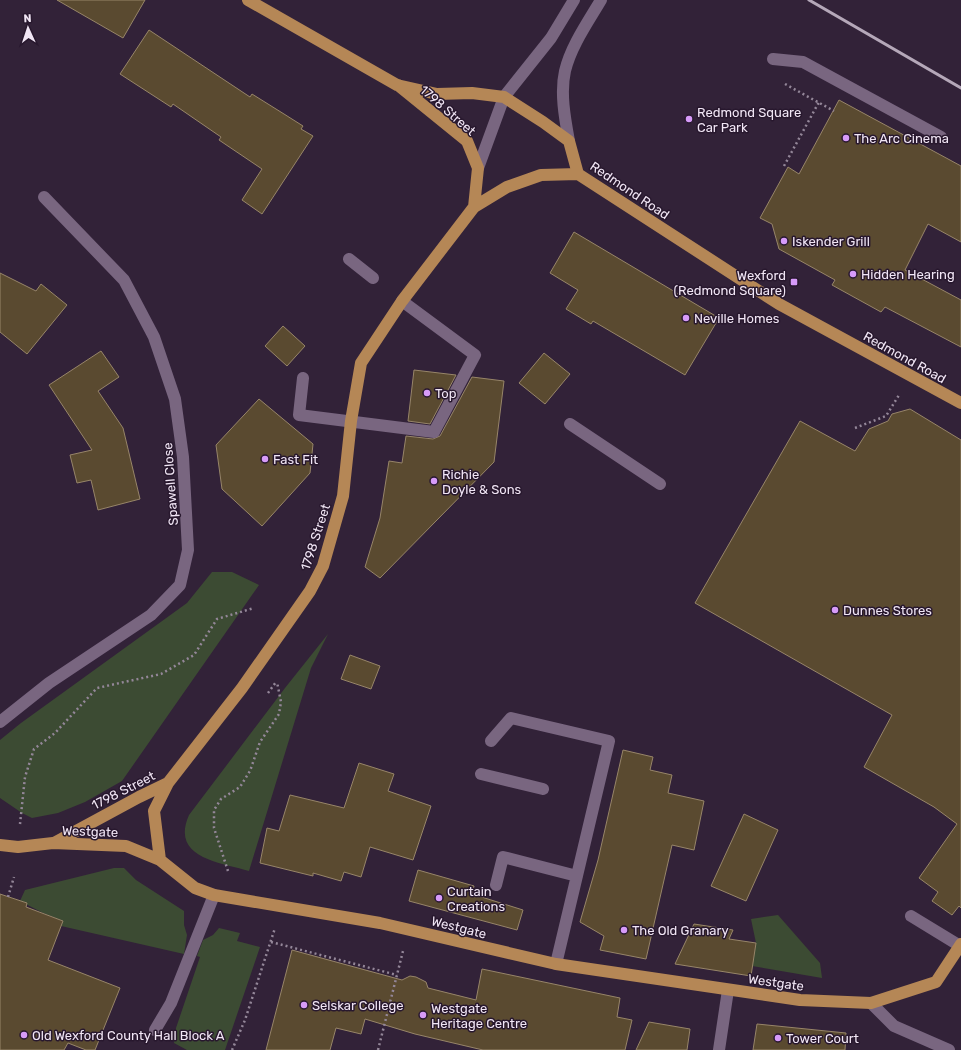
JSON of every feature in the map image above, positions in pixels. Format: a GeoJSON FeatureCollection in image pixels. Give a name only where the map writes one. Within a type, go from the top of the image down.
{"type":"FeatureCollection","features":[{"type":"Feature","properties":{"kind":"main road"},"geometry":{"type":"LineString","coordinates":[[248,0],[397,84],[437,94],[472,93],[504,97],[569,141]]}},
{"type":"Feature","properties":{"kind":"main road","name":"1798 Street"},"geometry":{"type":"LineString","coordinates":[[397,84],[467,142],[478,168],[474,207]]}},
{"type":"Feature","properties":{"kind":"main road","name":"Redmond Road"},"geometry":{"type":"LineString","coordinates":[[569,141],[578,174],[779,304],[961,403]]}},
{"type":"Feature","properties":{"kind":"main road","name":"1798 Street"},"geometry":{"type":"LineString","coordinates":[[53,843],[168,783],[242,688],[310,591],[323,566],[343,496],[350,421],[361,363],[402,301],[474,207],[507,187],[541,175],[578,174]]}},
{"type":"Feature","properties":{"kind":"main road"},"geometry":{"type":"LineString","coordinates":[[160,860],[154,811],[168,783]]}},
{"type":"Feature","properties":{"kind":"main road"},"geometry":{"type":"LineString","coordinates":[[0,845],[18,847],[53,843]]}},
{"type":"Feature","properties":{"kind":"main road","name":"Westgate"},"geometry":{"type":"LineString","coordinates":[[53,843],[126,846],[160,860],[195,888],[214,895],[380,923],[556,964],[800,1000],[871,1003]]}},
{"type":"Feature","properties":{"kind":"main road"},"geometry":{"type":"LineString","coordinates":[[871,1003],[936,982],[960,945]]}},
{"type":"Feature","properties":{"kind":"street"},"geometry":{"type":"LineString","coordinates":[[478,168],[504,97],[551,38],[574,0]]}},
{"type":"Feature","properties":{"kind":"street"},"geometry":{"type":"LineString","coordinates":[[569,141],[564,111],[565,72],[574,49],[601,0]]}},
{"type":"Feature","properties":{"kind":"street"},"geometry":{"type":"LineString","coordinates":[[773,59],[803,62],[940,137]]}},
{"type":"Feature","properties":{"kind":"street","name":"Spawell Close"},"geometry":{"type":"LineString","coordinates":[[0,722],[49,683],[151,615],[180,585],[188,550],[183,457],[175,399],[154,337],[124,280],[44,197]]}},
{"type":"Feature","properties":{"kind":"street"},"geometry":{"type":"LineString","coordinates":[[349,259],[373,278]]}},
{"type":"Feature","properties":{"kind":"street"},"geometry":{"type":"LineString","coordinates":[[303,378],[299,415],[434,432],[475,355],[402,301]]}},
{"type":"Feature","properties":{"kind":"street"},"geometry":{"type":"LineString","coordinates":[[570,424],[660,484]]}},
{"type":"Feature","properties":{"kind":"street"},"geometry":{"type":"LineString","coordinates":[[491,741],[511,718],[608,741],[556,964]]}},
{"type":"Feature","properties":{"kind":"street"},"geometry":{"type":"LineString","coordinates":[[481,774],[543,789]]}},
{"type":"Feature","properties":{"kind":"street"},"geometry":{"type":"LineString","coordinates":[[496,885],[503,857],[577,876]]}},
{"type":"Feature","properties":{"kind":"street"},"geometry":{"type":"LineString","coordinates":[[155,1030],[171,1003],[214,895]]}},
{"type":"Feature","properties":{"kind":"street"},"geometry":{"type":"LineString","coordinates":[[911,916],[960,945]]}},
{"type":"Feature","properties":{"kind":"street"},"geometry":{"type":"LineString","coordinates":[[719,1050],[728,990]]}},
{"type":"Feature","properties":{"kind":"street"},"geometry":{"type":"LineString","coordinates":[[871,1003],[894,1026],[943,1049]]}},
{"type":"Feature","properties":{"kind":"path"},"geometry":{"type":"LineString","coordinates":[[784,83],[834,111]]}},
{"type":"Feature","properties":{"kind":"path"},"geometry":{"type":"LineString","coordinates":[[784,166],[819,102]]}},
{"type":"Feature","properties":{"kind":"path"},"geometry":{"type":"LineString","coordinates":[[855,428],[886,416],[901,392]]}},
{"type":"Feature","properties":{"kind":"path"},"geometry":{"type":"LineString","coordinates":[[20,825],[25,777],[34,749],[55,733],[97,688],[161,674],[194,656],[217,619],[254,608]]}},
{"type":"Feature","properties":{"kind":"path"},"geometry":{"type":"LineString","coordinates":[[228,872],[214,828],[214,810],[221,800],[240,787],[250,771],[260,742],[279,714],[281,702],[277,682]]}},
{"type":"Feature","properties":{"kind":"path"},"geometry":{"type":"LineString","coordinates":[[8,897],[14,877]]}},
{"type":"Feature","properties":{"kind":"path"},"geometry":{"type":"LineString","coordinates":[[232,1050],[245,1020],[283,907]]}},
{"type":"Feature","properties":{"kind":"path"},"geometry":{"type":"LineString","coordinates":[[378,1050],[409,929]]}},
{"type":"Feature","properties":{"kind":"path"},"geometry":{"type":"LineString","coordinates":[[270,942],[397,975]]}},
{"type":"Feature","properties":{"kind":"green space"},"geometry":{"type":"Polygon","coordinates":[[[212,572],[232,572],[259,585],[122,781],[85,802],[58,813],[32,818],[0,798],[0,740],[21,723],[187,603],[212,572]]]}},
{"type":"Feature","properties":{"kind":"green space"},"geometry":{"type":"Polygon","coordinates":[[[328,634],[311,668],[249,871],[212,861],[201,856],[192,849],[186,841],[185,829],[189,815],[285,688],[328,634]]]}},
{"type":"Feature","properties":{"kind":"green space"},"geometry":{"type":"Polygon","coordinates":[[[114,868],[124,868],[136,880],[184,911],[184,925],[187,935],[184,954],[61,926],[63,921],[20,901],[25,890],[114,868]]]}},
{"type":"Feature","properties":{"kind":"green space"},"geometry":{"type":"Polygon","coordinates":[[[778,915],[820,963],[822,978],[752,966],[756,943],[751,919],[778,915]]]}},
{"type":"Feature","properties":{"kind":"green space"},"geometry":{"type":"Polygon","coordinates":[[[219,928],[240,933],[237,941],[260,947],[225,1050],[187,1050],[174,1043],[176,1028],[200,957],[197,956],[203,940],[213,935],[219,928]]]}},
{"type":"Feature","properties":{"kind":"building"},"geometry":{"type":"Polygon","coordinates":[[[57,0],[145,0],[123,38],[57,0]]]}},
{"type":"Feature","properties":{"kind":"building"},"geometry":{"type":"Polygon","coordinates":[[[149,30],[250,97],[252,94],[303,126],[301,129],[313,136],[262,214],[242,200],[262,169],[219,140],[221,137],[173,104],[171,107],[120,74],[149,30]]]}},
{"type":"Feature","properties":{"kind":"building"},"geometry":{"type":"Polygon","coordinates":[[[839,100],[961,166],[961,242],[928,224],[905,270],[961,300],[961,347],[885,307],[881,312],[832,285],[835,280],[779,249],[772,224],[760,218],[788,167],[799,174],[839,100]]]}},
{"type":"Feature","properties":{"kind":"building"},"geometry":{"type":"Polygon","coordinates":[[[574,232],[719,318],[685,375],[593,321],[591,324],[566,309],[578,290],[550,273],[574,232]]]}},
{"type":"Feature","properties":{"kind":"building"},"geometry":{"type":"Polygon","coordinates":[[[0,273],[36,291],[41,284],[67,305],[27,354],[0,332],[0,273]]]}},
{"type":"Feature","properties":{"kind":"building"},"geometry":{"type":"Polygon","coordinates":[[[283,326],[305,346],[287,366],[265,346],[283,326]]]}},
{"type":"Feature","properties":{"kind":"building"},"geometry":{"type":"Polygon","coordinates":[[[101,351],[119,377],[98,391],[123,428],[140,499],[98,510],[91,480],[77,483],[70,455],[92,450],[49,385],[101,351]]]}},
{"type":"Feature","properties":{"kind":"building"},"geometry":{"type":"Polygon","coordinates":[[[544,353],[570,374],[545,404],[519,383],[544,353]]]}},
{"type":"Feature","properties":{"kind":"building"},"geometry":{"type":"Polygon","coordinates":[[[414,370],[456,375],[430,424],[408,421],[414,370]]]}},
{"type":"Feature","properties":{"kind":"building"},"geometry":{"type":"Polygon","coordinates":[[[472,377],[504,381],[494,462],[380,578],[365,567],[380,518],[389,461],[402,463],[406,436],[433,439],[440,436],[472,377]]]}},
{"type":"Feature","properties":{"kind":"building","name":"Fast Fit"},"geometry":{"type":"Polygon","coordinates":[[[259,399],[313,444],[310,473],[262,526],[222,489],[216,445],[259,399]]]}},
{"type":"Feature","properties":{"kind":"building","name":"Dunnes Stores"},"geometry":{"type":"Polygon","coordinates":[[[910,409],[961,440],[961,908],[959,906],[952,915],[932,901],[938,892],[919,878],[957,824],[934,807],[864,767],[892,715],[695,603],[800,421],[855,451],[869,429],[888,421],[892,414],[910,409]]]}},
{"type":"Feature","properties":{"kind":"building"},"geometry":{"type":"Polygon","coordinates":[[[350,655],[380,666],[371,689],[341,679],[350,655]]]}},
{"type":"Feature","properties":{"kind":"building"},"geometry":{"type":"Polygon","coordinates":[[[623,750],[653,757],[650,770],[672,775],[668,793],[704,801],[694,850],[672,845],[646,959],[600,950],[604,936],[580,922],[598,860],[623,750]]]}},
{"type":"Feature","properties":{"kind":"building"},"geometry":{"type":"Polygon","coordinates":[[[359,763],[394,774],[388,791],[431,806],[413,860],[370,847],[361,877],[344,872],[341,881],[313,873],[313,876],[260,863],[267,828],[279,831],[290,795],[344,808],[359,763]]]}},
{"type":"Feature","properties":{"kind":"building"},"geometry":{"type":"Polygon","coordinates":[[[744,814],[778,830],[746,901],[711,886],[744,814]]]}},
{"type":"Feature","properties":{"kind":"building"},"geometry":{"type":"Polygon","coordinates":[[[418,870],[474,886],[472,894],[523,910],[517,930],[409,901],[418,870]]]}},
{"type":"Feature","properties":{"kind":"building"},"geometry":{"type":"Polygon","coordinates":[[[0,894],[27,903],[26,907],[63,921],[48,960],[120,988],[95,1050],[86,1050],[68,1043],[64,1050],[0,1050],[0,894]]]}},
{"type":"Feature","properties":{"kind":"building"},"geometry":{"type":"Polygon","coordinates":[[[694,924],[733,930],[729,939],[756,943],[751,976],[675,964],[694,924]]]}},
{"type":"Feature","properties":{"kind":"building"},"geometry":{"type":"Polygon","coordinates":[[[292,950],[402,980],[410,976],[416,977],[426,982],[428,988],[476,1000],[482,969],[620,998],[617,1017],[632,1020],[625,1050],[483,1050],[415,1034],[365,1019],[361,1034],[336,1028],[330,1050],[266,1050],[292,950]]]}},
{"type":"Feature","properties":{"kind":"building"},"geometry":{"type":"Polygon","coordinates":[[[649,1022],[690,1029],[687,1050],[636,1050],[649,1022]]]}},
{"type":"Feature","properties":{"kind":"building"},"geometry":{"type":"Polygon","coordinates":[[[757,1024],[846,1033],[845,1050],[753,1050],[757,1024]]]}},
{"type":"Feature","properties":{"kind":"railway"},"geometry":{"type":"LineString","coordinates":[[809,0],[961,88]]}},
{"type":"Feature","properties":{"kind":"place","name":"Redmond Square Car Park"},"geometry":{"type":"Point","coordinates":[689,119]}},
{"type":"Feature","properties":{"kind":"place","name":"The Arc Cinema"},"geometry":{"type":"Point","coordinates":[846,138]}},
{"type":"Feature","properties":{"kind":"place","name":"Iskender Grill"},"geometry":{"type":"Point","coordinates":[784,241]}},
{"type":"Feature","properties":{"kind":"place","name":"Hidden Hearing"},"geometry":{"type":"Point","coordinates":[853,274]}},
{"type":"Feature","properties":{"kind":"place","name":"Wexford (Redmond Square)"},"geometry":{"type":"Point","coordinates":[794,282]}},
{"type":"Feature","properties":{"kind":"place","name":"Neville Homes"},"geometry":{"type":"Point","coordinates":[686,318]}},
{"type":"Feature","properties":{"kind":"place","name":"Top"},"geometry":{"type":"Point","coordinates":[427,393]}},
{"type":"Feature","properties":{"kind":"place","name":"Fast Fit"},"geometry":{"type":"Point","coordinates":[265,459]}},
{"type":"Feature","properties":{"kind":"place","name":"Richie Doyle & Sons"},"geometry":{"type":"Point","coordinates":[434,481]}},
{"type":"Feature","properties":{"kind":"place","name":"Dunnes Stores"},"geometry":{"type":"Point","coordinates":[835,610]}},
{"type":"Feature","properties":{"kind":"place","name":"Curtain Creations"},"geometry":{"type":"Point","coordinates":[439,898]}},
{"type":"Feature","properties":{"kind":"place","name":"The Old Granary"},"geometry":{"type":"Point","coordinates":[624,930]}},
{"type":"Feature","properties":{"kind":"place","name":"Selskar College"},"geometry":{"type":"Point","coordinates":[304,1005]}},
{"type":"Feature","properties":{"kind":"place","name":"Westgate Heritage Centre"},"geometry":{"type":"Point","coordinates":[423,1015]}},
{"type":"Feature","properties":{"kind":"place","name":"Old Wexford County Hall Block A"},"geometry":{"type":"Point","coordinates":[24,1035]}},
{"type":"Feature","properties":{"kind":"place","name":"Tower Court"},"geometry":{"type":"Point","coordinates":[778,1038]}}]}
